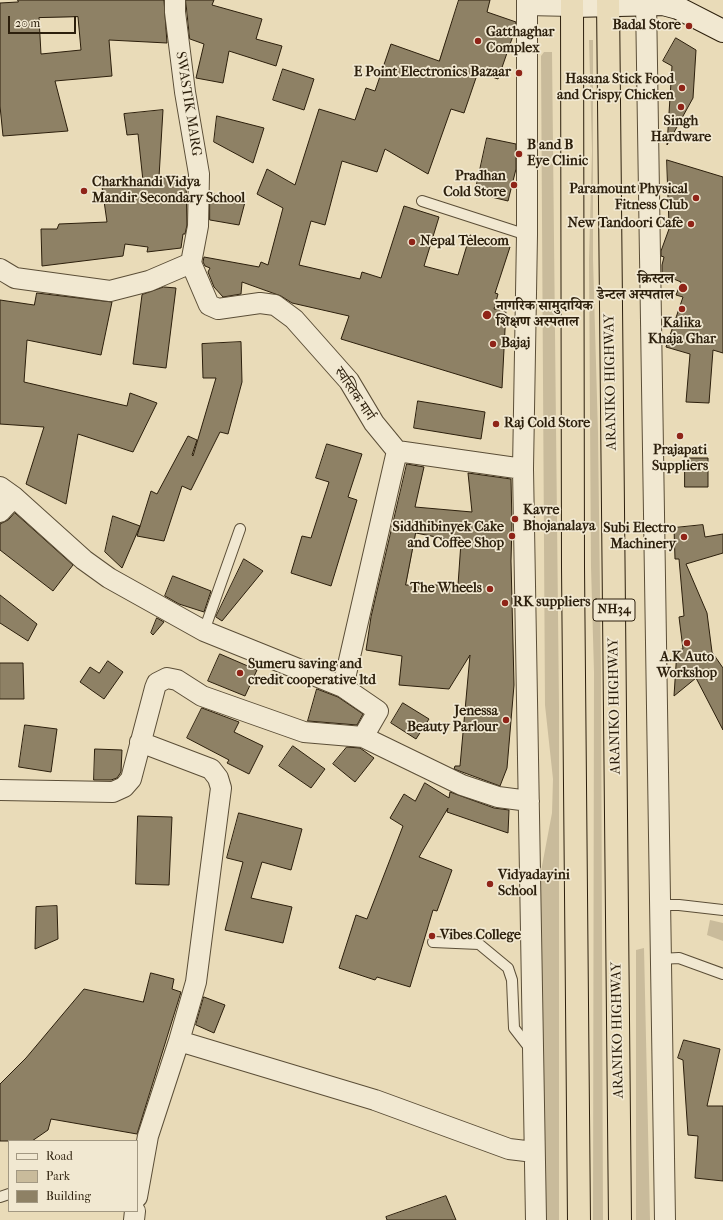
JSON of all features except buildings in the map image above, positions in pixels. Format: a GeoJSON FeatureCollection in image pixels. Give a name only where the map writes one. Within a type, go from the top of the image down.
{"type":"FeatureCollection","features":[{"type":"Feature","properties":{"kind":"highway","name":"ARANIKO HIGHWAY"},"geometry":{"type":"LineString","coordinates":[[608,2],[620,1220]]}},
{"type":"Feature","properties":{"kind":"highway","name":"NH34"},"geometry":{"type":"LineString","coordinates":[[572,3],[573,567],[579,1220]]}},
{"type":"Feature","properties":{"kind":"main road"},"geometry":{"type":"LineString","coordinates":[[572,3],[646,2],[663,4],[678,8],[723,31]]}},
{"type":"Feature","properties":{"kind":"street","name":"SWASTIK MARG"},"geometry":{"type":"LineString","coordinates":[[175,0],[175,12],[186,92],[200,174],[198,226],[191,263]]}},
{"type":"Feature","properties":{"kind":"street"},"geometry":{"type":"LineString","coordinates":[[646,2],[665,1220]]}},
{"type":"Feature","properties":{"kind":"street"},"geometry":{"type":"LineString","coordinates":[[536,1220],[523,470],[527,3],[572,3]]}},
{"type":"Feature","properties":{"kind":"street"},"geometry":{"type":"LineString","coordinates":[[0,269],[15,278],[110,291],[149,281],[191,263]]}},
{"type":"Feature","properties":{"kind":"street","name":"स्वस्तिक मार्ग"},"geometry":{"type":"LineString","coordinates":[[191,263],[209,305],[218,309],[260,303],[275,305],[294,319],[349,381],[374,423],[397,451]]}},
{"type":"Feature","properties":{"kind":"street"},"geometry":{"type":"LineString","coordinates":[[343,687],[397,451],[523,470]]}},
{"type":"Feature","properties":{"kind":"street"},"geometry":{"type":"LineString","coordinates":[[0,512],[7,492],[84,560],[109,578],[204,631],[343,687],[378,711],[363,737]]}},
{"type":"Feature","properties":{"kind":"street"},"geometry":{"type":"LineString","coordinates":[[0,790],[113,792],[124,787],[131,779],[154,688],[158,682],[167,678],[177,680],[202,696],[304,732],[363,737],[462,785],[498,797],[529,801]]}},
{"type":"Feature","properties":{"kind":"street"},"geometry":{"type":"LineString","coordinates":[[138,1191],[148,1136],[179,1041],[196,982],[221,788],[218,778],[211,769],[140,742]]}},
{"type":"Feature","properties":{"kind":"street"},"geometry":{"type":"LineString","coordinates":[[179,1041],[375,1100],[509,1149],[534,1152]]}},
{"type":"Feature","properties":{"kind":"lane"},"geometry":{"type":"LineString","coordinates":[[422,201],[526,235]]}},
{"type":"Feature","properties":{"kind":"lane"},"geometry":{"type":"LineString","coordinates":[[204,631],[240,529]]}},
{"type":"Feature","properties":{"kind":"lane"},"geometry":{"type":"LineString","coordinates":[[659,906],[679,905],[723,910]]}},
{"type":"Feature","properties":{"kind":"lane"},"geometry":{"type":"LineString","coordinates":[[433,942],[479,944],[508,968],[512,980],[514,1028],[533,1053]]}},
{"type":"Feature","properties":{"kind":"lane"},"geometry":{"type":"LineString","coordinates":[[660,959],[679,958],[723,974]]}},
{"type":"Feature","properties":{"kind":"green space"},"geometry":{"type":"Polygon","coordinates":[[[589,40],[593,40],[593,260],[598,432],[601,671],[603,1220],[593,1220],[594,672],[591,567],[589,259],[592,151],[589,40]]]}},
{"type":"Feature","properties":{"kind":"green space"},"geometry":{"type":"Polygon","coordinates":[[[544,52],[552,52],[559,707],[559,1220],[544,1220],[538,887],[552,813],[553,779],[545,705],[541,56],[544,52]]]}},
{"type":"Feature","properties":{"kind":"green space"},"geometry":{"type":"Polygon","coordinates":[[[710,920],[723,923],[723,941],[707,935],[710,920]]]}},
{"type":"Feature","properties":{"kind":"green space"},"geometry":{"type":"Polygon","coordinates":[[[644,948],[650,1220],[636,1220],[636,950],[644,948]]]}},
{"type":"Feature","properties":{"kind":"place","name":"Badal Store"},"geometry":{"type":"Point","coordinates":[689,26]}},
{"type":"Feature","properties":{"kind":"place","name":"Gatthaghar Complex"},"geometry":{"type":"Point","coordinates":[478,41]}},
{"type":"Feature","properties":{"kind":"place","name":"E Point Electronics Bazaar"},"geometry":{"type":"Point","coordinates":[519,73]}},
{"type":"Feature","properties":{"kind":"place","name":"Hasana Stick Food and Crispy Chicken"},"geometry":{"type":"Point","coordinates":[682,88]}},
{"type":"Feature","properties":{"kind":"place","name":"Singh Hardware"},"geometry":{"type":"Point","coordinates":[681,107]}},
{"type":"Feature","properties":{"kind":"place","name":"B and B Eye Clinic"},"geometry":{"type":"Point","coordinates":[519,154]}},
{"type":"Feature","properties":{"kind":"place","name":"Pradhan Cold Store"},"geometry":{"type":"Point","coordinates":[514,185]}},
{"type":"Feature","properties":{"kind":"place","name":"Charkhandi Vidya Mandir Secondary School"},"geometry":{"type":"Point","coordinates":[84,191]}},
{"type":"Feature","properties":{"kind":"place","name":"Paramount Physical Fitness Club"},"geometry":{"type":"Point","coordinates":[696,198]}},
{"type":"Feature","properties":{"kind":"place","name":"New Tandoori Cafe"},"geometry":{"type":"Point","coordinates":[691,224]}},
{"type":"Feature","properties":{"kind":"place","name":"Nepal Telecom"},"geometry":{"type":"Point","coordinates":[412,242]}},
{"type":"Feature","properties":{"kind":"place","name":"क्रिस्टल डेन्टल अस्पताल"},"geometry":{"type":"Point","coordinates":[683,288]}},
{"type":"Feature","properties":{"kind":"place","name":"Kalika Khaja Ghar"},"geometry":{"type":"Point","coordinates":[682,309]}},
{"type":"Feature","properties":{"kind":"place","name":"नागरिक सामुदायिक शिक्षण अस्पताल"},"geometry":{"type":"Point","coordinates":[487,315]}},
{"type":"Feature","properties":{"kind":"place","name":"Bajaj"},"geometry":{"type":"Point","coordinates":[493,344]}},
{"type":"Feature","properties":{"kind":"place","name":"Raj Cold Store"},"geometry":{"type":"Point","coordinates":[496,424]}},
{"type":"Feature","properties":{"kind":"place","name":"Prajapati Suppliers"},"geometry":{"type":"Point","coordinates":[680,436]}},
{"type":"Feature","properties":{"kind":"place","name":"Kavre Bhojanalaya"},"geometry":{"type":"Point","coordinates":[515,519]}},
{"type":"Feature","properties":{"kind":"place","name":"Siddhibinyek Cake and Coffee Shop"},"geometry":{"type":"Point","coordinates":[512,536]}},
{"type":"Feature","properties":{"kind":"place","name":"Subi Electro Machinery"},"geometry":{"type":"Point","coordinates":[684,537]}},
{"type":"Feature","properties":{"kind":"place","name":"The Wheels"},"geometry":{"type":"Point","coordinates":[490,589]}},
{"type":"Feature","properties":{"kind":"place","name":"RK suppliers"},"geometry":{"type":"Point","coordinates":[505,603]}},
{"type":"Feature","properties":{"kind":"place","name":"A.K Auto Workshop"},"geometry":{"type":"Point","coordinates":[687,643]}},
{"type":"Feature","properties":{"kind":"place","name":"Sumeru saving and credit cooperative ltd"},"geometry":{"type":"Point","coordinates":[240,673]}},
{"type":"Feature","properties":{"kind":"place","name":"Jenessa Beauty Parlour"},"geometry":{"type":"Point","coordinates":[506,720]}},
{"type":"Feature","properties":{"kind":"place","name":"Vidyadayini School"},"geometry":{"type":"Point","coordinates":[490,884]}},
{"type":"Feature","properties":{"kind":"place","name":"Vibes College"},"geometry":{"type":"Point","coordinates":[432,936]}}]}
